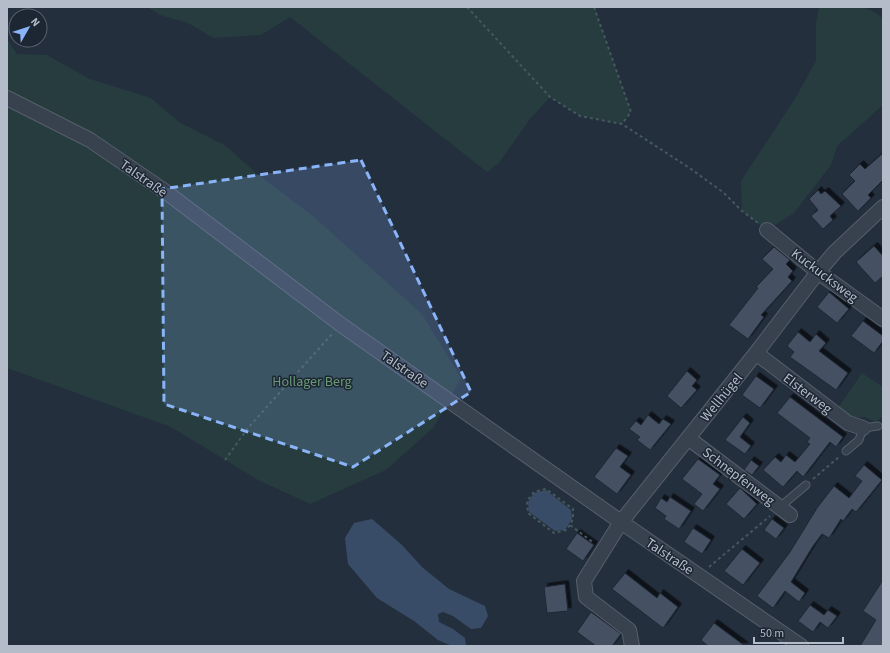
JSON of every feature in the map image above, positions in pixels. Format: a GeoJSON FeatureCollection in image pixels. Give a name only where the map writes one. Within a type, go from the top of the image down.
{"type":"FeatureCollection","features":[{"type":"Feature","properties":{"kind":"street","name":"Talstraße"},"geometry":{"type":"LineString","coordinates":[[7,98],[90,140],[166,192],[340,324],[621,522],[801,646]]}},
{"type":"Feature","properties":{"kind":"street","name":"Wellhügel"},"geometry":{"type":"LineString","coordinates":[[632,646],[629,630],[586,597],[584,581],[621,522],[756,353],[818,272],[835,252],[883,207]]}},
{"type":"Feature","properties":{"kind":"street","name":"Kuckucksweg"},"geometry":{"type":"LineString","coordinates":[[767,230],[818,272],[883,319]]}},
{"type":"Feature","properties":{"kind":"street","name":"Elsterweg"},"geometry":{"type":"LineString","coordinates":[[756,353],[848,423],[863,428]]}},
{"type":"Feature","properties":{"kind":"street","name":"Schnepfenweg"},"geometry":{"type":"LineString","coordinates":[[688,438],[785,511]]}},
{"type":"Feature","properties":{"kind":"lane"},"geometry":{"type":"LineString","coordinates":[[846,452],[859,440],[863,428],[878,426]]}},
{"type":"Feature","properties":{"kind":"lane"},"geometry":{"type":"LineString","coordinates":[[785,511],[806,486]]}},
{"type":"Feature","properties":{"kind":"path"},"geometry":{"type":"LineString","coordinates":[[467,7],[550,97],[580,116],[622,124],[691,169],[724,193],[742,211],[767,230]]}},
{"type":"Feature","properties":{"kind":"path"},"geometry":{"type":"LineString","coordinates":[[594,7],[631,112],[622,124]]}},
{"type":"Feature","properties":{"kind":"path"},"geometry":{"type":"LineString","coordinates":[[225,460],[248,428],[298,374],[340,324]]}},
{"type":"Feature","properties":{"kind":"path"},"geometry":{"type":"LineString","coordinates":[[806,486],[846,452]]}},
{"type":"Feature","properties":{"kind":"path"},"geometry":{"type":"LineString","coordinates":[[546,489],[573,509],[573,519],[570,525],[566,530],[554,533],[528,513],[526,501],[534,492],[546,489]]}},
{"type":"Feature","properties":{"kind":"path"},"geometry":{"type":"LineString","coordinates":[[702,577],[709,567],[785,511]]}},
{"type":"Feature","properties":{"kind":"path"},"geometry":{"type":"LineString","coordinates":[[570,525],[603,550]]}},
{"type":"Feature","properties":{"kind":"highlighted area"},"geometry":{"type":"Polygon","coordinates":[[[361,160],[471,392],[353,467],[164,404],[162,189],[361,160]]]}},
{"type":"Feature","properties":{"kind":"green space"},"geometry":{"type":"Polygon","coordinates":[[[147,7],[594,7],[631,112],[622,124],[580,116],[550,97],[530,119],[499,163],[487,172],[290,17],[261,35],[214,38],[188,23],[160,15],[147,7]]]}},
{"type":"Feature","properties":{"kind":"green space"},"geometry":{"type":"Polygon","coordinates":[[[819,7],[861,7],[877,13],[883,19],[883,105],[837,146],[831,165],[794,213],[767,230],[742,211],[741,181],[796,97],[816,61],[816,23],[819,7]]]}},
{"type":"Feature","properties":{"kind":"green space","name":"Hollager Berg"},"geometry":{"type":"Polygon","coordinates":[[[7,39],[8,48],[13,48],[17,54],[47,55],[90,79],[151,98],[179,122],[226,146],[256,173],[313,216],[422,314],[461,378],[434,427],[386,470],[310,504],[258,480],[171,427],[7,368],[7,39]]]}},
{"type":"Feature","properties":{"kind":"green space"},"geometry":{"type":"Polygon","coordinates":[[[862,373],[883,387],[883,416],[875,422],[866,417],[851,417],[838,408],[862,373]]]}},
{"type":"Feature","properties":{"kind":"water"},"geometry":{"type":"Polygon","coordinates":[[[546,490],[571,510],[572,519],[565,530],[555,531],[529,512],[528,502],[534,493],[546,490]]]}},
{"type":"Feature","properties":{"kind":"water"},"geometry":{"type":"Polygon","coordinates":[[[372,519],[402,545],[422,567],[449,589],[485,606],[488,616],[481,628],[471,629],[453,616],[443,612],[438,614],[439,622],[453,629],[465,638],[466,645],[452,646],[438,640],[414,621],[377,598],[348,564],[345,538],[354,523],[372,519]]]}},
{"type":"Feature","properties":{"kind":"building"},"geometry":{"type":"Polygon","coordinates":[[[883,153],[883,180],[868,195],[871,198],[858,211],[842,194],[855,181],[849,175],[860,164],[865,169],[883,153]]]}},
{"type":"Feature","properties":{"kind":"building"},"geometry":{"type":"Polygon","coordinates":[[[818,190],[821,194],[825,191],[841,206],[830,216],[833,220],[823,229],[811,216],[818,210],[809,199],[818,190]]]}},
{"type":"Feature","properties":{"kind":"building"},"geometry":{"type":"Polygon","coordinates":[[[874,246],[883,256],[883,276],[875,283],[856,262],[874,246]]]}},
{"type":"Feature","properties":{"kind":"building"},"geometry":{"type":"Polygon","coordinates":[[[774,247],[790,260],[786,264],[793,271],[788,277],[792,281],[761,315],[764,317],[748,339],[729,325],[758,288],[756,287],[773,269],[762,259],[774,247]]]}},
{"type":"Feature","properties":{"kind":"building"},"geometry":{"type":"Polygon","coordinates":[[[829,292],[849,309],[837,323],[817,307],[829,292]]]}},
{"type":"Feature","properties":{"kind":"building"},"geometry":{"type":"Polygon","coordinates":[[[863,321],[883,336],[883,341],[874,353],[851,336],[863,321]]]}},
{"type":"Feature","properties":{"kind":"building"},"geometry":{"type":"Polygon","coordinates":[[[798,332],[810,342],[816,334],[826,343],[819,351],[848,373],[836,390],[790,357],[794,352],[787,346],[798,332]]]}},
{"type":"Feature","properties":{"kind":"building"},"geometry":{"type":"Polygon","coordinates":[[[687,371],[697,380],[692,386],[697,390],[681,408],[667,396],[687,371]]]}},
{"type":"Feature","properties":{"kind":"building"},"geometry":{"type":"Polygon","coordinates":[[[756,376],[774,389],[760,408],[742,395],[756,376]]]}},
{"type":"Feature","properties":{"kind":"building"},"geometry":{"type":"Polygon","coordinates":[[[790,397],[843,437],[836,447],[830,442],[803,477],[797,471],[783,487],[763,470],[775,457],[781,462],[786,455],[795,462],[810,444],[807,442],[810,438],[777,413],[790,397]]]}},
{"type":"Feature","properties":{"kind":"building"},"geometry":{"type":"Polygon","coordinates":[[[648,415],[659,424],[663,419],[671,424],[650,450],[637,440],[640,437],[629,429],[636,421],[641,425],[648,415]]]}},
{"type":"Feature","properties":{"kind":"building"},"geometry":{"type":"Polygon","coordinates":[[[743,417],[750,423],[740,437],[751,446],[745,454],[725,440],[743,417]]]}},
{"type":"Feature","properties":{"kind":"building"},"geometry":{"type":"Polygon","coordinates":[[[616,448],[628,456],[620,467],[631,475],[617,494],[594,477],[616,448]]]}},
{"type":"Feature","properties":{"kind":"building"},"geometry":{"type":"Polygon","coordinates":[[[698,459],[720,475],[713,484],[720,489],[703,511],[694,504],[702,494],[682,479],[698,459]]]}},
{"type":"Feature","properties":{"kind":"building"},"geometry":{"type":"Polygon","coordinates":[[[751,460],[759,466],[752,475],[744,470],[751,460]]]}},
{"type":"Feature","properties":{"kind":"building"},"geometry":{"type":"Polygon","coordinates":[[[864,465],[882,480],[856,512],[852,509],[843,521],[841,519],[829,538],[822,534],[813,546],[791,582],[805,593],[799,602],[785,591],[773,608],[757,596],[790,552],[817,508],[834,486],[849,498],[862,481],[855,476],[864,465]]]}},
{"type":"Feature","properties":{"kind":"building"},"geometry":{"type":"Polygon","coordinates":[[[740,488],[757,504],[744,519],[726,504],[740,488]]]}},
{"type":"Feature","properties":{"kind":"building"},"geometry":{"type":"Polygon","coordinates":[[[670,497],[691,511],[679,529],[664,519],[666,516],[655,508],[661,498],[667,502],[670,497]]]}},
{"type":"Feature","properties":{"kind":"building"},"geometry":{"type":"Polygon","coordinates":[[[772,519],[784,528],[776,539],[764,530],[772,519]]]}},
{"type":"Feature","properties":{"kind":"building"},"geometry":{"type":"Polygon","coordinates":[[[693,528],[711,540],[702,554],[684,542],[693,528]]]}},
{"type":"Feature","properties":{"kind":"building"},"geometry":{"type":"Polygon","coordinates":[[[577,533],[594,545],[583,561],[566,549],[577,533]]]}},
{"type":"Feature","properties":{"kind":"building"},"geometry":{"type":"Polygon","coordinates":[[[742,549],[760,563],[743,585],[724,571],[742,549]]]}},
{"type":"Feature","properties":{"kind":"building"},"geometry":{"type":"Polygon","coordinates":[[[625,573],[657,598],[660,593],[678,607],[663,628],[612,589],[625,573]]]}},
{"type":"Feature","properties":{"kind":"building"},"geometry":{"type":"Polygon","coordinates":[[[883,580],[883,646],[860,646],[876,620],[863,611],[883,580]]]}},
{"type":"Feature","properties":{"kind":"building"},"geometry":{"type":"Polygon","coordinates":[[[565,584],[568,611],[547,613],[544,587],[565,584]]]}},
{"type":"Feature","properties":{"kind":"building"},"geometry":{"type":"Polygon","coordinates":[[[810,605],[824,615],[828,610],[837,616],[828,628],[820,622],[813,632],[798,621],[810,605]]]}},
{"type":"Feature","properties":{"kind":"building"},"geometry":{"type":"Polygon","coordinates":[[[591,612],[621,634],[612,646],[596,646],[577,632],[591,612]]]}},
{"type":"Feature","properties":{"kind":"building"},"geometry":{"type":"Polygon","coordinates":[[[714,623],[745,646],[708,646],[701,640],[714,623]]]}}]}
